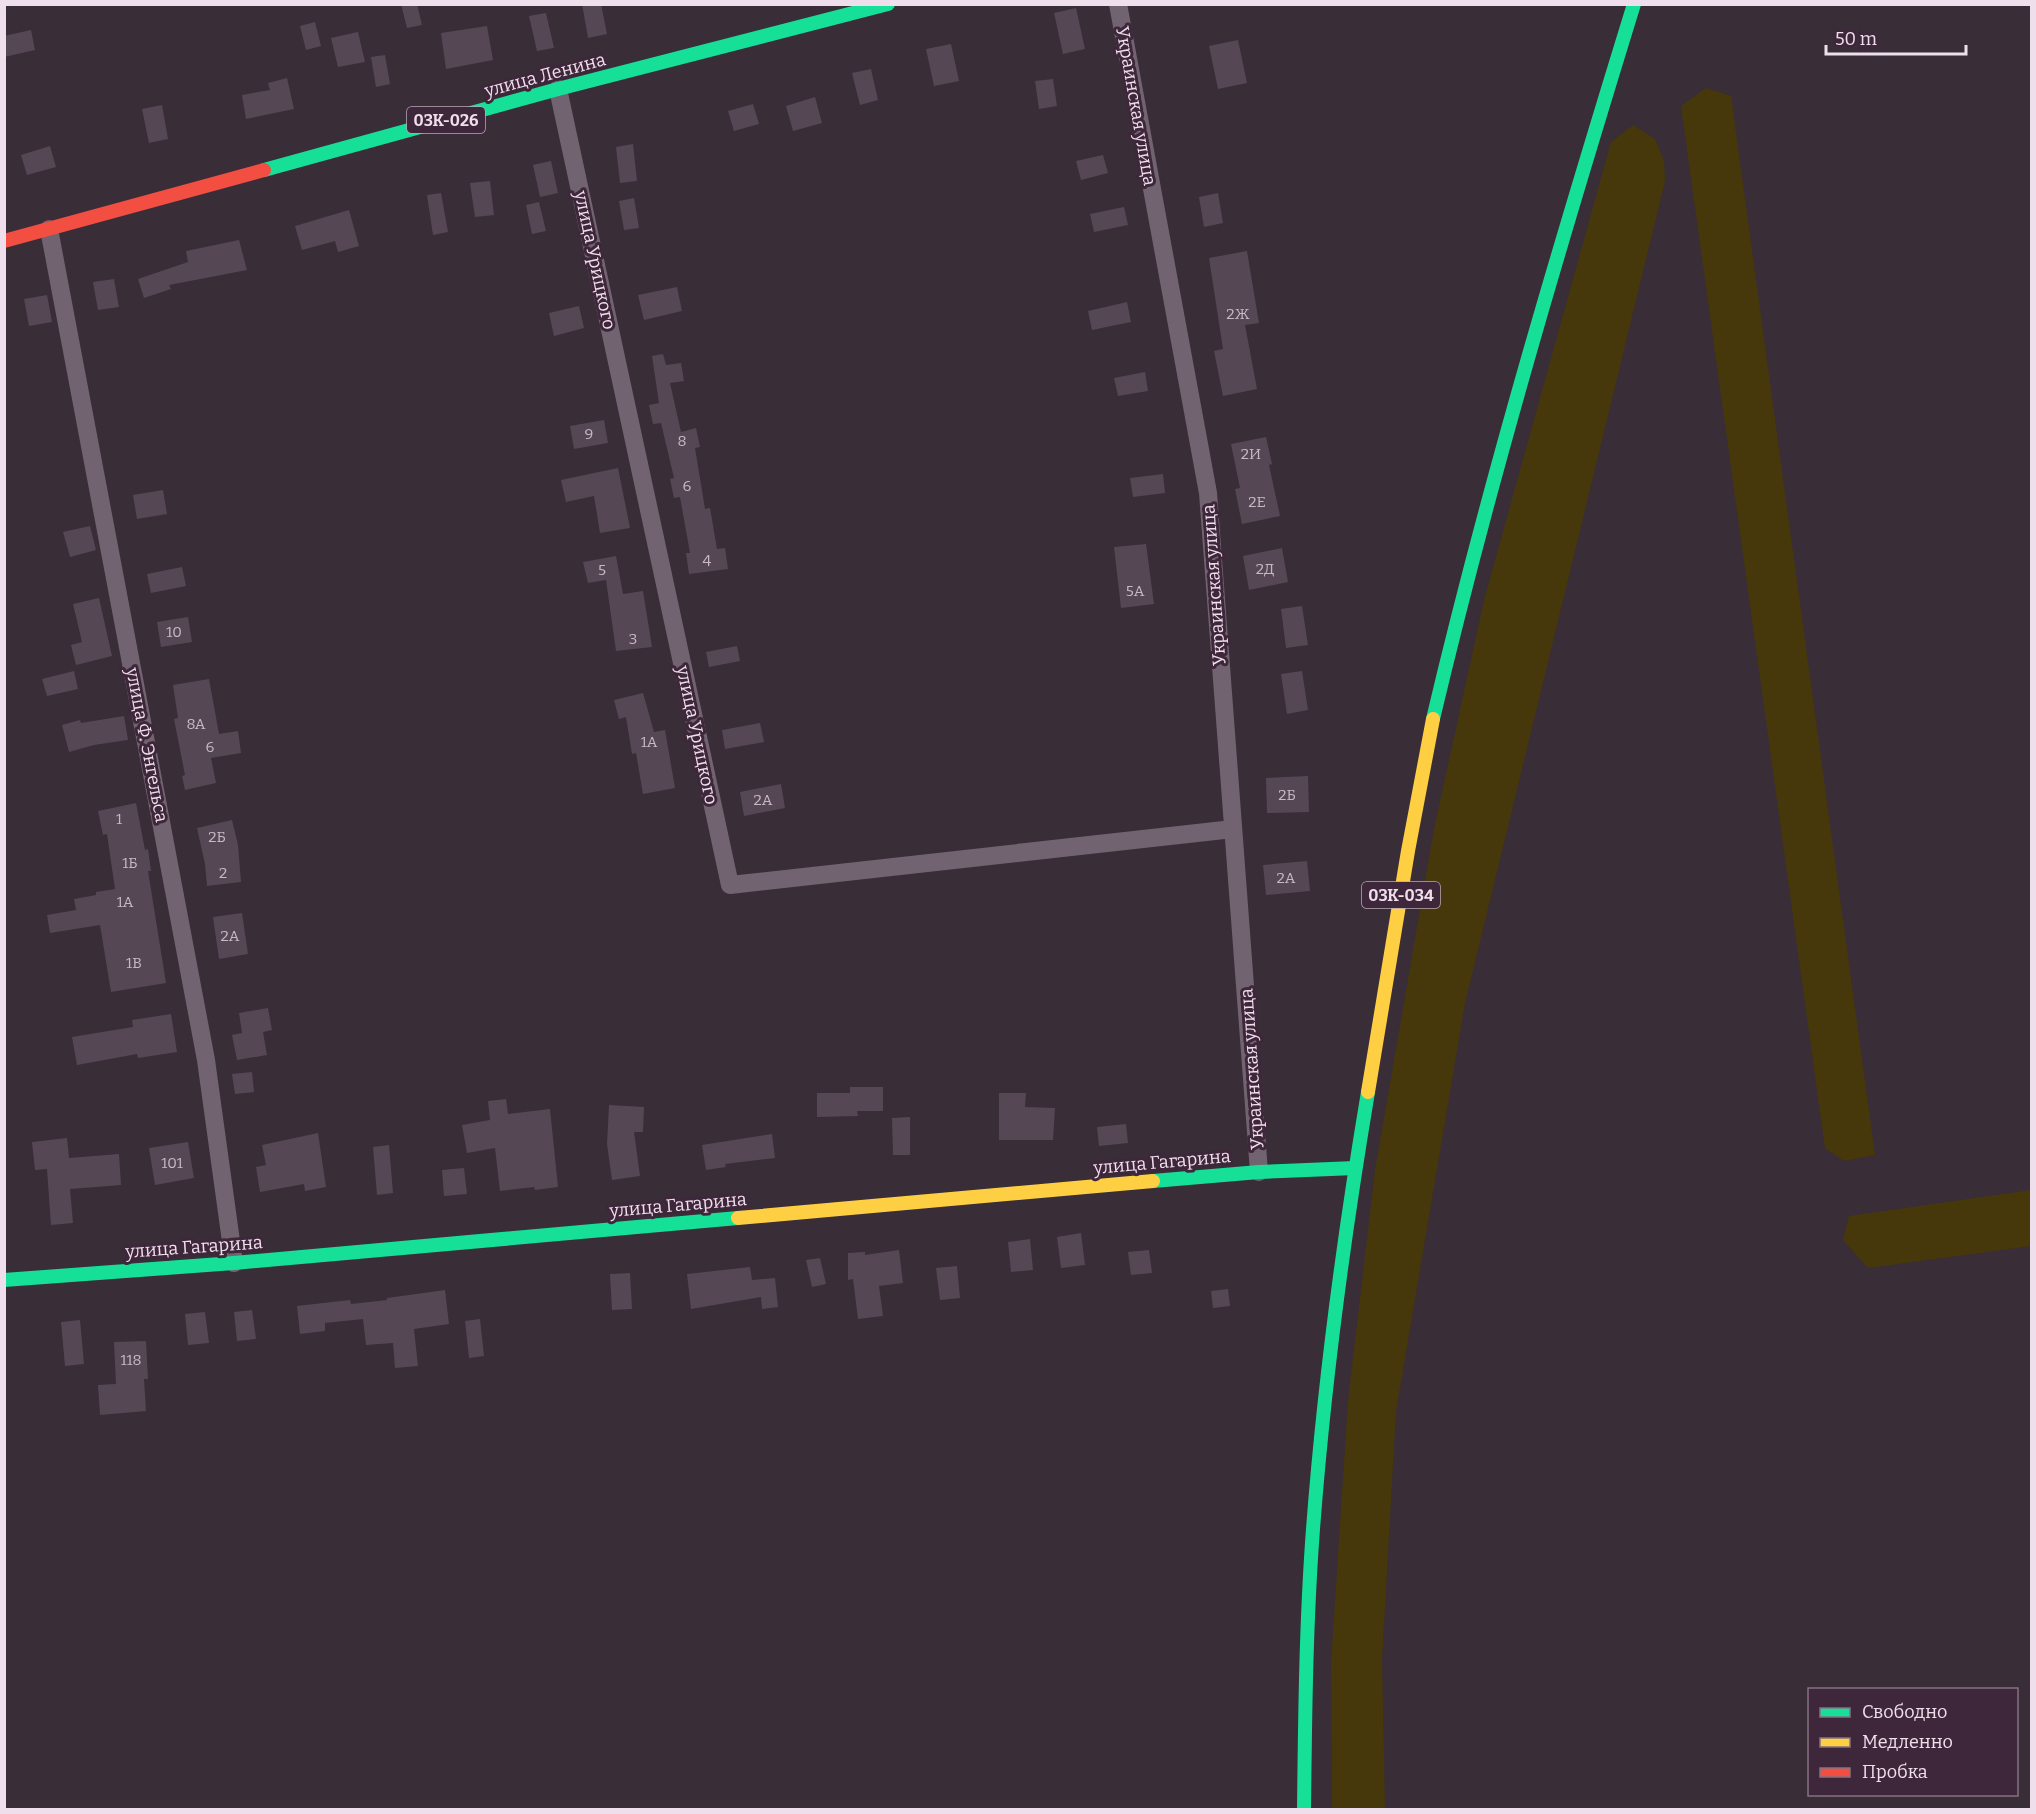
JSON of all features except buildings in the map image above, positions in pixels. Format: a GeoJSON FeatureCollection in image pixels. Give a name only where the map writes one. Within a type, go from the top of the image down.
{"type":"FeatureCollection","features":[{"type":"Feature","properties":{"kind":"main road","name":"улица Ленина"},"geometry":{"type":"LineString","coordinates":[[4,241],[558,89],[888,4]]}},
{"type":"Feature","properties":{"kind":"main road","name":"03К-034"},"geometry":{"type":"LineString","coordinates":[[1304,1809],[1306,1661],[1313,1529],[1324,1411],[1355,1168],[1408,851],[1429,737],[1450,647],[1554,266],[1634,4]]}},
{"type":"Feature","properties":{"kind":"main road","name":"улица Гагарина"},"geometry":{"type":"LineString","coordinates":[[4,1280],[234,1263],[1259,1172],[1355,1168]]}},
{"type":"Feature","properties":{"kind":"street","name":"Украинская улица"},"geometry":{"type":"LineString","coordinates":[[1118,4],[1208,493],[1259,1172]]}},
{"type":"Feature","properties":{"kind":"street","name":"улица Урицкого"},"geometry":{"type":"LineString","coordinates":[[558,89],[730,885],[1233,830]]}},
{"type":"Feature","properties":{"kind":"street","name":"улица Ф. Энгельса"},"geometry":{"type":"LineString","coordinates":[[49,229],[207,1060],[234,1263]]}},
{"type":"Feature","properties":{"kind":"shaded area"},"geometry":{"type":"Polygon","coordinates":[[[1706,88],[1731,96],[1875,1155],[1844,1161],[1825,1148],[1681,106],[1706,88]]]}},
{"type":"Feature","properties":{"kind":"shaded area"},"geometry":{"type":"Polygon","coordinates":[[[1633,125],[1655,139],[1664,161],[1665,181],[1465,1003],[1396,1411],[1382,1659],[1385,1809],[1332,1809],[1331,1663],[1348,1401],[1375,1170],[1434,829],[1484,600],[1611,142],[1633,125]]]}},
{"type":"Feature","properties":{"kind":"shaded area"},"geometry":{"type":"Polygon","coordinates":[[[2031,1190],[2031,1246],[1868,1268],[1843,1240],[1849,1216],[2031,1190]]]}},
{"type":"Feature","properties":{"kind":"traffic: fast"},"geometry":{"type":"LineString","coordinates":[[264,170],[558,89],[888,4]]}},
{"type":"Feature","properties":{"kind":"traffic: fast"},"geometry":{"type":"LineString","coordinates":[[1433,719],[1502,449],[1634,4]]}},
{"type":"Feature","properties":{"kind":"traffic: fast"},"geometry":{"type":"LineString","coordinates":[[1304,1810],[1307,1634],[1318,1474],[1336,1310],[1368,1092]]}},
{"type":"Feature","properties":{"kind":"traffic: fast"},"geometry":{"type":"LineString","coordinates":[[1153,1181],[1259,1172],[1355,1168]]}},
{"type":"Feature","properties":{"kind":"traffic: fast"},"geometry":{"type":"LineString","coordinates":[[4,1280],[234,1263],[738,1218]]}},
{"type":"Feature","properties":{"kind":"traffic: slow"},"geometry":{"type":"LineString","coordinates":[[1368,1092],[1408,851],[1433,719]]}},
{"type":"Feature","properties":{"kind":"traffic: slow"},"geometry":{"type":"LineString","coordinates":[[738,1218],[1153,1181]]}},
{"type":"Feature","properties":{"kind":"traffic: jam"},"geometry":{"type":"LineString","coordinates":[[4,241],[264,170]]}}]}
